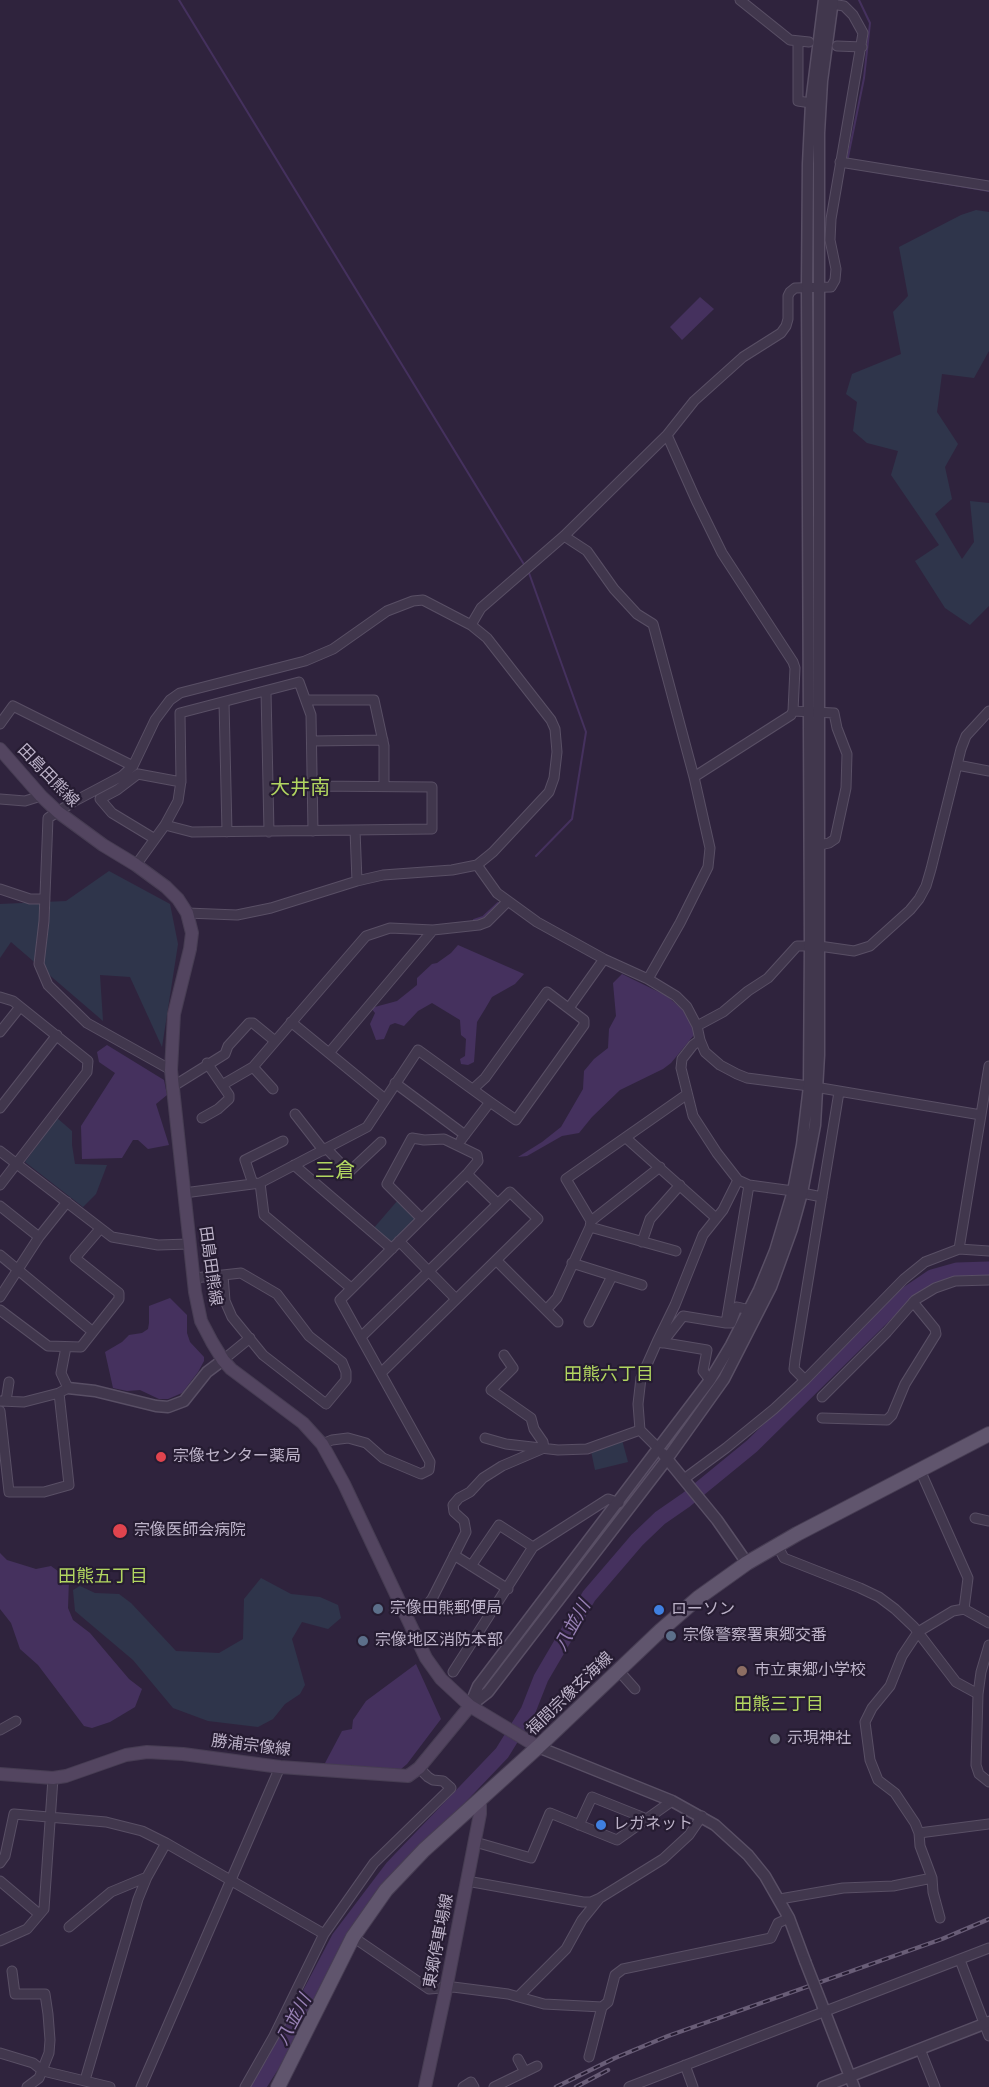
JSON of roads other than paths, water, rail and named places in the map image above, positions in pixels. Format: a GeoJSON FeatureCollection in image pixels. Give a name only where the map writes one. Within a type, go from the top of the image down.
{"type":"FeatureCollection","features":[{"type":"Feature","properties":{"kind":"main road","name":"田島田熊線"},"geometry":{"type":"LineString","coordinates":[[0,749],[58,812],[95,840],[166,887],[178,898],[187,913],[192,933],[174,1014],[171,1070],[189,1244],[201,1321],[223,1360],[246,1382],[303,1423],[322,1444],[335,1466],[426,1658],[441,1679],[470,1706],[538,1747]]}},
{"type":"Feature","properties":{"kind":"main road","name":"福間宗像玄海線"},"geometry":{"type":"LineString","coordinates":[[278,2087],[353,1937],[370,1911],[396,1879],[424,1850],[538,1747],[618,1670],[698,1598],[747,1563],[989,1434]]}},
{"type":"Feature","properties":{"kind":"main road"},"geometry":{"type":"LineString","coordinates":[[419,1768],[470,1706]]}},
{"type":"Feature","properties":{"kind":"main road","name":"勝浦宗像線"},"geometry":{"type":"LineString","coordinates":[[0,1774],[54,1778],[80,1773],[126,1755],[147,1752],[183,1754],[280,1767],[408,1776],[419,1768]]}},
{"type":"Feature","properties":{"kind":"main road","name":"東郷停車場線"},"geometry":{"type":"LineString","coordinates":[[424,2087],[475,1842],[480,1800]]}},
{"type":"Feature","properties":{"kind":"street"},"geometry":{"type":"LineString","coordinates":[[740,0],[790,40],[809,42]]}},
{"type":"Feature","properties":{"kind":"street"},"geometry":{"type":"LineString","coordinates":[[471,625],[481,608],[564,536],[667,435],[694,401],[731,367],[781,333],[788,319],[788,296],[795,288],[831,287],[835,280],[836,269],[830,240],[831,219],[863,33],[861,26],[844,6],[830,1]]}},
{"type":"Feature","properties":{"kind":"street"},"geometry":{"type":"LineString","coordinates":[[815,946],[808,712],[807,287],[810,103],[830,1]]}},
{"type":"Feature","properties":{"kind":"street"},"geometry":{"type":"LineString","coordinates":[[470,1706],[488,1692],[667,1459],[724,1379],[760,1310],[786,1246],[797,1192],[802,1145],[813,1087],[815,946],[820,845],[819,133],[830,1]]}},
{"type":"Feature","properties":{"kind":"street"},"geometry":{"type":"LineString","coordinates":[[798,41],[798,100],[810,103]]}},
{"type":"Feature","properties":{"kind":"street"},"geometry":{"type":"LineString","coordinates":[[837,46],[862,47]]}},
{"type":"Feature","properties":{"kind":"street"},"geometry":{"type":"LineString","coordinates":[[840,162],[989,186]]}},
{"type":"Feature","properties":{"kind":"street"},"geometry":{"type":"LineString","coordinates":[[667,435],[722,553],[793,662],[795,680],[793,711],[790,715],[694,777]]}},
{"type":"Feature","properties":{"kind":"street"},"geometry":{"type":"LineString","coordinates":[[564,536],[586,551],[614,589],[637,614],[653,624],[694,777],[710,848],[708,867],[648,979]]}},
{"type":"Feature","properties":{"kind":"street"},"geometry":{"type":"LineString","coordinates":[[171,1070],[87,1023],[48,985],[39,964],[45,899],[48,818],[122,776],[133,766],[162,709],[180,693],[304,661],[333,649],[387,611],[413,601],[423,600],[471,625],[487,638],[551,720],[555,729],[557,752],[554,778],[549,792],[477,866],[383,875],[271,908],[237,915],[187,913]]}},
{"type":"Feature","properties":{"kind":"street"},"geometry":{"type":"LineString","coordinates":[[136,865],[165,825],[178,801],[181,782],[180,713],[299,682],[311,715],[313,831]]}},
{"type":"Feature","properties":{"kind":"street"},"geometry":{"type":"LineString","coordinates":[[266,691],[269,832]]}},
{"type":"Feature","properties":{"kind":"street"},"geometry":{"type":"LineString","coordinates":[[306,700],[374,700],[383,740],[384,785]]}},
{"type":"Feature","properties":{"kind":"street"},"geometry":{"type":"LineString","coordinates":[[224,702],[227,832]]}},
{"type":"Feature","properties":{"kind":"street"},"geometry":{"type":"LineString","coordinates":[[0,724],[13,706],[133,766]]}},
{"type":"Feature","properties":{"kind":"street"},"geometry":{"type":"LineString","coordinates":[[793,711],[834,712],[837,728],[847,754],[846,788],[835,839],[820,845]]}},
{"type":"Feature","properties":{"kind":"street"},"geometry":{"type":"LineString","coordinates":[[698,1026],[723,1012],[768,978],[797,946],[854,951],[863,949],[870,946],[910,910],[926,886],[966,736],[989,711]]}},
{"type":"Feature","properties":{"kind":"street"},"geometry":{"type":"LineString","coordinates":[[312,741],[383,740]]}},
{"type":"Feature","properties":{"kind":"street"},"geometry":{"type":"LineString","coordinates":[[957,765],[989,771]]}},
{"type":"Feature","properties":{"kind":"street"},"geometry":{"type":"LineString","coordinates":[[155,839],[112,813],[100,799],[117,790],[138,774],[181,782]]}},
{"type":"Feature","properties":{"kind":"street"},"geometry":{"type":"LineString","coordinates":[[165,825],[192,832],[432,829],[432,787],[312,786]]}},
{"type":"Feature","properties":{"kind":"street"},"geometry":{"type":"LineString","coordinates":[[0,799],[25,801],[41,796]]}},
{"type":"Feature","properties":{"kind":"street"},"geometry":{"type":"LineString","coordinates":[[355,830],[357,881]]}},
{"type":"Feature","properties":{"kind":"street"},"geometry":{"type":"LineString","coordinates":[[477,866],[497,893],[537,922],[648,979],[676,996],[687,1007],[698,1026],[699,1040],[705,1052],[720,1065],[737,1074],[747,1078],[981,1115]]}},
{"type":"Feature","properties":{"kind":"street"},"geometry":{"type":"LineString","coordinates":[[0,889],[30,899],[45,899]]}},
{"type":"Feature","properties":{"kind":"street"},"geometry":{"type":"LineString","coordinates":[[222,1085],[253,1067],[366,936],[390,928],[433,930],[479,925],[487,922],[507,902]]}},
{"type":"Feature","properties":{"kind":"street"},"geometry":{"type":"LineString","coordinates":[[329,1053],[433,930]]}},
{"type":"Feature","properties":{"kind":"street"},"geometry":{"type":"LineString","coordinates":[[569,1008],[604,958]]}},
{"type":"Feature","properties":{"kind":"street"},"geometry":{"type":"LineString","coordinates":[[184,1193],[256,1183],[367,1127],[418,1050],[516,1120],[584,1025],[584,1020],[547,992],[485,1078],[473,1089]]}},
{"type":"Feature","properties":{"kind":"street"},"geometry":{"type":"LineString","coordinates":[[0,997],[20,1006],[88,1060],[87,1072],[0,1185]]}},
{"type":"Feature","properties":{"kind":"street"},"geometry":{"type":"LineString","coordinates":[[0,1032],[20,1006]]}},
{"type":"Feature","properties":{"kind":"street"},"geometry":{"type":"LineString","coordinates":[[291,1022],[385,1099]]}},
{"type":"Feature","properties":{"kind":"street"},"geometry":{"type":"LineString","coordinates":[[172,1087],[207,1063],[225,1054],[228,1046],[249,1023],[253,1023],[275,1041]]}},
{"type":"Feature","properties":{"kind":"street"},"geometry":{"type":"LineString","coordinates":[[0,1108],[57,1035]]}},
{"type":"Feature","properties":{"kind":"street"},"geometry":{"type":"LineString","coordinates":[[699,1040],[682,1059],[681,1068],[686,1095],[693,1116],[738,1180],[749,1185],[822,1197]]}},
{"type":"Feature","properties":{"kind":"street"},"geometry":{"type":"LineString","coordinates":[[202,1118],[218,1109],[229,1098],[207,1063]]}},
{"type":"Feature","properties":{"kind":"street"},"geometry":{"type":"LineString","coordinates":[[959,1249],[989,1066]]}},
{"type":"Feature","properties":{"kind":"street"},"geometry":{"type":"LineString","coordinates":[[253,1067],[273,1089]]}},
{"type":"Feature","properties":{"kind":"street"},"geometry":{"type":"LineString","coordinates":[[395,1083],[465,1135]]}},
{"type":"Feature","properties":{"kind":"street"},"geometry":{"type":"LineString","coordinates":[[805,1380],[794,1369],[795,1360],[839,1092]]}},
{"type":"Feature","properties":{"kind":"street"},"geometry":{"type":"LineString","coordinates":[[676,1251],[590,1224],[566,1179],[686,1095]]}},
{"type":"Feature","properties":{"kind":"street"},"geometry":{"type":"LineString","coordinates":[[458,1144],[490,1102]]}},
{"type":"Feature","properties":{"kind":"street"},"geometry":{"type":"LineString","coordinates":[[295,1114],[320,1146],[349,1172],[381,1142]]}},
{"type":"Feature","properties":{"kind":"street"},"geometry":{"type":"LineString","coordinates":[[322,1444],[348,1438],[366,1443],[383,1458],[421,1474],[429,1470],[430,1462],[340,1300],[467,1174],[478,1161],[477,1155],[444,1138],[412,1138],[387,1184],[421,1218]]}},
{"type":"Feature","properties":{"kind":"street"},"geometry":{"type":"LineString","coordinates":[[626,1138],[716,1218]]}},
{"type":"Feature","properties":{"kind":"street"},"geometry":{"type":"LineString","coordinates":[[283,1141],[245,1160],[256,1183],[264,1215],[351,1288]]}},
{"type":"Feature","properties":{"kind":"street"},"geometry":{"type":"LineString","coordinates":[[0,1151],[112,1237],[158,1245],[189,1244]]}},
{"type":"Feature","properties":{"kind":"street"},"geometry":{"type":"LineString","coordinates":[[294,1165],[392,1249]]}},
{"type":"Feature","properties":{"kind":"street"},"geometry":{"type":"LineString","coordinates":[[546,1310],[557,1298],[590,1224],[660,1167]]}},
{"type":"Feature","properties":{"kind":"street"},"geometry":{"type":"LineString","coordinates":[[467,1174],[497,1203]]}},
{"type":"Feature","properties":{"kind":"street"},"geometry":{"type":"LineString","coordinates":[[738,1180],[716,1218],[703,1235],[659,1342],[641,1378],[638,1404],[640,1430],[659,1449],[717,1520],[747,1563]]}},
{"type":"Feature","properties":{"kind":"street"},"geometry":{"type":"LineString","coordinates":[[642,1242],[650,1219],[680,1185]]}},
{"type":"Feature","properties":{"kind":"street"},"geometry":{"type":"LineString","coordinates":[[726,1323],[749,1185]]}},
{"type":"Feature","properties":{"kind":"street"},"geometry":{"type":"LineString","coordinates":[[361,1337],[510,1192],[538,1219],[381,1373]]}},
{"type":"Feature","properties":{"kind":"street"},"geometry":{"type":"LineString","coordinates":[[470,1706],[478,1686],[710,1380],[750,1311],[797,1192]]}},
{"type":"Feature","properties":{"kind":"street"},"geometry":{"type":"LineString","coordinates":[[0,1297],[39,1237],[67,1202]]}},
{"type":"Feature","properties":{"kind":"street"},"geometry":{"type":"LineString","coordinates":[[0,1206],[39,1237]]}},
{"type":"Feature","properties":{"kind":"street"},"geometry":{"type":"LineString","coordinates":[[0,1310],[48,1346],[81,1347],[119,1299],[118,1293],[75,1258],[100,1229]]}},
{"type":"Feature","properties":{"kind":"street"},"geometry":{"type":"LineString","coordinates":[[399,1241],[456,1299]]}},
{"type":"Feature","properties":{"kind":"street"},"geometry":{"type":"LineString","coordinates":[[685,1481],[805,1380],[904,1279],[925,1262],[959,1249],[989,1251]]}},
{"type":"Feature","properties":{"kind":"street"},"geometry":{"type":"LineString","coordinates":[[0,1256],[93,1332]]}},
{"type":"Feature","properties":{"kind":"street"},"geometry":{"type":"LineString","coordinates":[[497,1260],[558,1322]]}},
{"type":"Feature","properties":{"kind":"street"},"geometry":{"type":"LineString","coordinates":[[572,1263],[642,1285]]}},
{"type":"Feature","properties":{"kind":"street"},"geometry":{"type":"LineString","coordinates":[[194,1278],[241,1273],[277,1294],[309,1336],[342,1362],[346,1380],[326,1404],[263,1356],[232,1317],[225,1301],[223,1275]]}},
{"type":"Feature","properties":{"kind":"street"},"geometry":{"type":"LineString","coordinates":[[589,1322],[612,1275]]}},
{"type":"Feature","properties":{"kind":"street"},"geometry":{"type":"LineString","coordinates":[[822,1397],[887,1332],[913,1302],[934,1288],[955,1281],[989,1280]]}},
{"type":"Feature","properties":{"kind":"street"},"geometry":{"type":"LineString","coordinates":[[822,1418],[887,1420],[892,1415],[905,1384],[936,1334],[935,1329],[913,1302]]}},
{"type":"Feature","properties":{"kind":"street"},"geometry":{"type":"LineString","coordinates":[[659,1342],[683,1316],[730,1323],[737,1307],[750,1311]]}},
{"type":"Feature","properties":{"kind":"street"},"geometry":{"type":"LineString","coordinates":[[9,1382],[3,1401],[24,1402],[63,1391],[95,1391],[168,1407],[184,1401],[207,1372],[250,1338]]}},
{"type":"Feature","properties":{"kind":"street"},"geometry":{"type":"LineString","coordinates":[[659,1342],[707,1350],[703,1371],[710,1380]]}},
{"type":"Feature","properties":{"kind":"street"},"geometry":{"type":"LineString","coordinates":[[0,1411],[3,1470],[9,1492],[44,1492],[69,1485],[61,1373],[66,1347]]}},
{"type":"Feature","properties":{"kind":"street"},"geometry":{"type":"LineString","coordinates":[[504,1355],[513,1368],[491,1390],[531,1418],[544,1448]]}},
{"type":"Feature","properties":{"kind":"street"},"geometry":{"type":"LineString","coordinates":[[485,1438],[506,1444],[568,1450],[587,1449],[640,1430]]}},
{"type":"Feature","properties":{"kind":"street"},"geometry":{"type":"LineString","coordinates":[[405,1612],[427,1605],[432,1599],[466,1532],[464,1521],[454,1512],[453,1505],[483,1478],[502,1466],[544,1448]]}},
{"type":"Feature","properties":{"kind":"street"},"geometry":{"type":"LineString","coordinates":[[920,1470],[968,1578],[964,1609]]}},
{"type":"Feature","properties":{"kind":"street"},"geometry":{"type":"LineString","coordinates":[[453,1672],[533,1547],[608,1499],[619,1503]]}},
{"type":"Feature","properties":{"kind":"street"},"geometry":{"type":"LineString","coordinates":[[975,1518],[989,1521]]}},
{"type":"Feature","properties":{"kind":"street"},"geometry":{"type":"LineString","coordinates":[[471,1566],[499,1525],[533,1547]]}},
{"type":"Feature","properties":{"kind":"street"},"geometry":{"type":"LineString","coordinates":[[777,1545],[784,1558],[879,1597],[918,1632],[956,1682],[978,1694]]}},
{"type":"Feature","properties":{"kind":"street"},"geometry":{"type":"LineString","coordinates":[[454,1555],[508,1589]]}},
{"type":"Feature","properties":{"kind":"street"},"geometry":{"type":"LineString","coordinates":[[940,1917],[933,1892],[932,1878],[920,1846],[919,1833],[895,1793],[878,1780],[870,1760],[865,1722],[872,1708],[890,1686],[902,1656],[918,1632],[953,1611],[964,1609],[989,1623]]}},
{"type":"Feature","properties":{"kind":"street"},"geometry":{"type":"LineString","coordinates":[[989,1645],[981,1672],[978,1694],[976,1765],[979,1774],[989,1782]]}},
{"type":"Feature","properties":{"kind":"street"},"geometry":{"type":"LineString","coordinates":[[618,1670],[635,1689]]}},
{"type":"Feature","properties":{"kind":"street"},"geometry":{"type":"LineString","coordinates":[[0,1730],[16,1721]]}},
{"type":"Feature","properties":{"kind":"street"},"geometry":{"type":"LineString","coordinates":[[538,1747],[672,1801],[702,1816],[732,1838],[748,1855],[780,1899],[789,1918],[852,2082]]}},
{"type":"Feature","properties":{"kind":"street"},"geometry":{"type":"LineString","coordinates":[[141,2087],[280,1767]]}},
{"type":"Feature","properties":{"kind":"street"},"geometry":{"type":"LineString","coordinates":[[245,2087],[274,2036],[324,1934],[374,1863],[451,1788],[443,1781],[428,1777],[419,1768]]}},
{"type":"Feature","properties":{"kind":"street"},"geometry":{"type":"LineString","coordinates":[[0,1941],[27,1929],[44,1909],[54,1778]]}},
{"type":"Feature","properties":{"kind":"street"},"geometry":{"type":"LineString","coordinates":[[579,1825],[592,1797],[647,1819]]}},
{"type":"Feature","properties":{"kind":"street"},"geometry":{"type":"LineString","coordinates":[[475,1842],[531,1858],[550,1813],[616,1840],[672,1801]]}},
{"type":"Feature","properties":{"kind":"street"},"geometry":{"type":"LineString","coordinates":[[0,1863],[5,1856],[14,1814],[50,1819],[106,1822],[142,1831],[166,1843],[324,1934]]}},
{"type":"Feature","properties":{"kind":"street"},"geometry":{"type":"LineString","coordinates":[[467,1881],[583,1902],[600,1898],[663,1859],[689,1835],[702,1816]]}},
{"type":"Feature","properties":{"kind":"street"},"geometry":{"type":"LineString","coordinates":[[919,1833],[989,1824]]}},
{"type":"Feature","properties":{"kind":"street"},"geometry":{"type":"LineString","coordinates":[[85,2080],[138,1899],[166,1843]]}},
{"type":"Feature","properties":{"kind":"street"},"geometry":{"type":"LineString","coordinates":[[69,1927],[111,1892],[147,1877]]}},
{"type":"Feature","properties":{"kind":"street"},"geometry":{"type":"LineString","coordinates":[[780,1899],[843,1888],[893,1886],[932,1878]]}},
{"type":"Feature","properties":{"kind":"street"},"geometry":{"type":"LineString","coordinates":[[0,1881],[39,1914]]}},
{"type":"Feature","properties":{"kind":"street"},"geometry":{"type":"LineString","coordinates":[[519,1996],[566,1949],[582,1920],[600,1898]]}},
{"type":"Feature","properties":{"kind":"street"},"geometry":{"type":"LineString","coordinates":[[589,2057],[602,2007],[608,2002],[615,1975],[623,1969],[771,1938],[778,1923],[789,1918]]}},
{"type":"Feature","properties":{"kind":"street"},"geometry":{"type":"LineString","coordinates":[[353,1937],[429,1989],[453,1988],[519,1996],[544,2004],[602,2007]]}},
{"type":"Feature","properties":{"kind":"street"},"geometry":{"type":"LineString","coordinates":[[629,2087],[824,2009],[989,1948]]}},
{"type":"Feature","properties":{"kind":"street"},"geometry":{"type":"LineString","coordinates":[[960,1960],[987,2023],[989,2036]]}},
{"type":"Feature","properties":{"kind":"street"},"geometry":{"type":"LineString","coordinates":[[12,1971],[15,1994],[45,1994],[50,2040],[49,2053],[39,2078],[27,2087]]}},
{"type":"Feature","properties":{"kind":"street"},"geometry":{"type":"LineString","coordinates":[[823,2087],[852,2082],[920,2049],[987,2023]]}},
{"type":"Feature","properties":{"kind":"street"},"geometry":{"type":"LineString","coordinates":[[920,2049],[934,2087]]}},
{"type":"Feature","properties":{"kind":"street"},"geometry":{"type":"LineString","coordinates":[[0,2053],[33,2063],[43,2071],[110,2087]]}},
{"type":"Feature","properties":{"kind":"street"},"geometry":{"type":"LineString","coordinates":[[518,2059],[525,2072]]}},
{"type":"Feature","properties":{"kind":"street"},"geometry":{"type":"LineString","coordinates":[[494,2087],[537,2066]]}},
{"type":"Feature","properties":{"kind":"street"},"geometry":{"type":"LineString","coordinates":[[685,2066],[693,2087]]}},
{"type":"Feature","properties":{"kind":"street"},"geometry":{"type":"LineString","coordinates":[[463,2087],[471,2082],[474,2087]]}},
{"type":"Feature","properties":{"kind":"waterway"},"geometry":{"type":"LineString","coordinates":[[179,0],[525,566]]}},
{"type":"Feature","properties":{"kind":"waterway"},"geometry":{"type":"LineString","coordinates":[[847,162],[864,78],[870,23],[859,0]]}},
{"type":"Feature","properties":{"kind":"waterway"},"geometry":{"type":"LineString","coordinates":[[848,167],[989,191]]}},
{"type":"Feature","properties":{"kind":"waterway"},"geometry":{"type":"LineString","coordinates":[[529,573],[586,732],[572,819],[536,856]]}},
{"type":"Feature","properties":{"kind":"waterway"},"geometry":{"type":"LineString","coordinates":[[474,920],[483,917],[498,903]]}},
{"type":"Feature","properties":{"kind":"waterway","name":"八並川"},"geometry":{"type":"LineString","coordinates":[[258,2087],[274,2062],[339,1938],[392,1868],[502,1753],[528,1711],[541,1678],[589,1596],[637,1540],[660,1518],[686,1500],[752,1446],[904,1296],[932,1277],[957,1270],[989,1269]]}},
{"type":"Feature","properties":{"kind":"railway"},"geometry":{"type":"LineString","coordinates":[[556,2087],[615,2058],[668,2036],[942,1939],[989,1919]]}},
{"type":"Feature","properties":{"kind":"railway"},"geometry":{"type":"LineString","coordinates":[[576,2087],[608,2070]]}},
{"type":"Feature","properties":{"kind":"place","name":"宗像センター薬局"},"geometry":{"type":"Point","coordinates":[161,1457]}},
{"type":"Feature","properties":{"kind":"place","name":"宗像医師会病院"},"geometry":{"type":"Point","coordinates":[120,1531]}},
{"type":"Feature","properties":{"kind":"place","name":"宗像田熊郵便局"},"geometry":{"type":"Point","coordinates":[378,1609]}},
{"type":"Feature","properties":{"kind":"place","name":"ローソン"},"geometry":{"type":"Point","coordinates":[659,1610]}},
{"type":"Feature","properties":{"kind":"place","name":"宗像警察署東郷交番"},"geometry":{"type":"Point","coordinates":[671,1636]}},
{"type":"Feature","properties":{"kind":"place","name":"宗像地区消防本部"},"geometry":{"type":"Point","coordinates":[363,1641]}},
{"type":"Feature","properties":{"kind":"place","name":"市立東郷小学校"},"geometry":{"type":"Point","coordinates":[742,1671]}},
{"type":"Feature","properties":{"kind":"place","name":"示現神社"},"geometry":{"type":"Point","coordinates":[775,1739]}},
{"type":"Feature","properties":{"kind":"place","name":"レガネット"},"geometry":{"type":"Point","coordinates":[601,1825]}},
{"type":"Feature","properties":{"kind":"district","name":"大井南"},"geometry":{"type":"Point","coordinates":[300,788]}},
{"type":"Feature","properties":{"kind":"district","name":"三倉"},"geometry":{"type":"Point","coordinates":[335,1171]}},
{"type":"Feature","properties":{"kind":"district","name":"田熊六丁目"},"geometry":{"type":"Point","coordinates":[609,1375]}},
{"type":"Feature","properties":{"kind":"district","name":"田熊五丁目"},"geometry":{"type":"Point","coordinates":[103,1577]}},
{"type":"Feature","properties":{"kind":"district","name":"田熊三丁目"},"geometry":{"type":"Point","coordinates":[779,1705]}}]}
